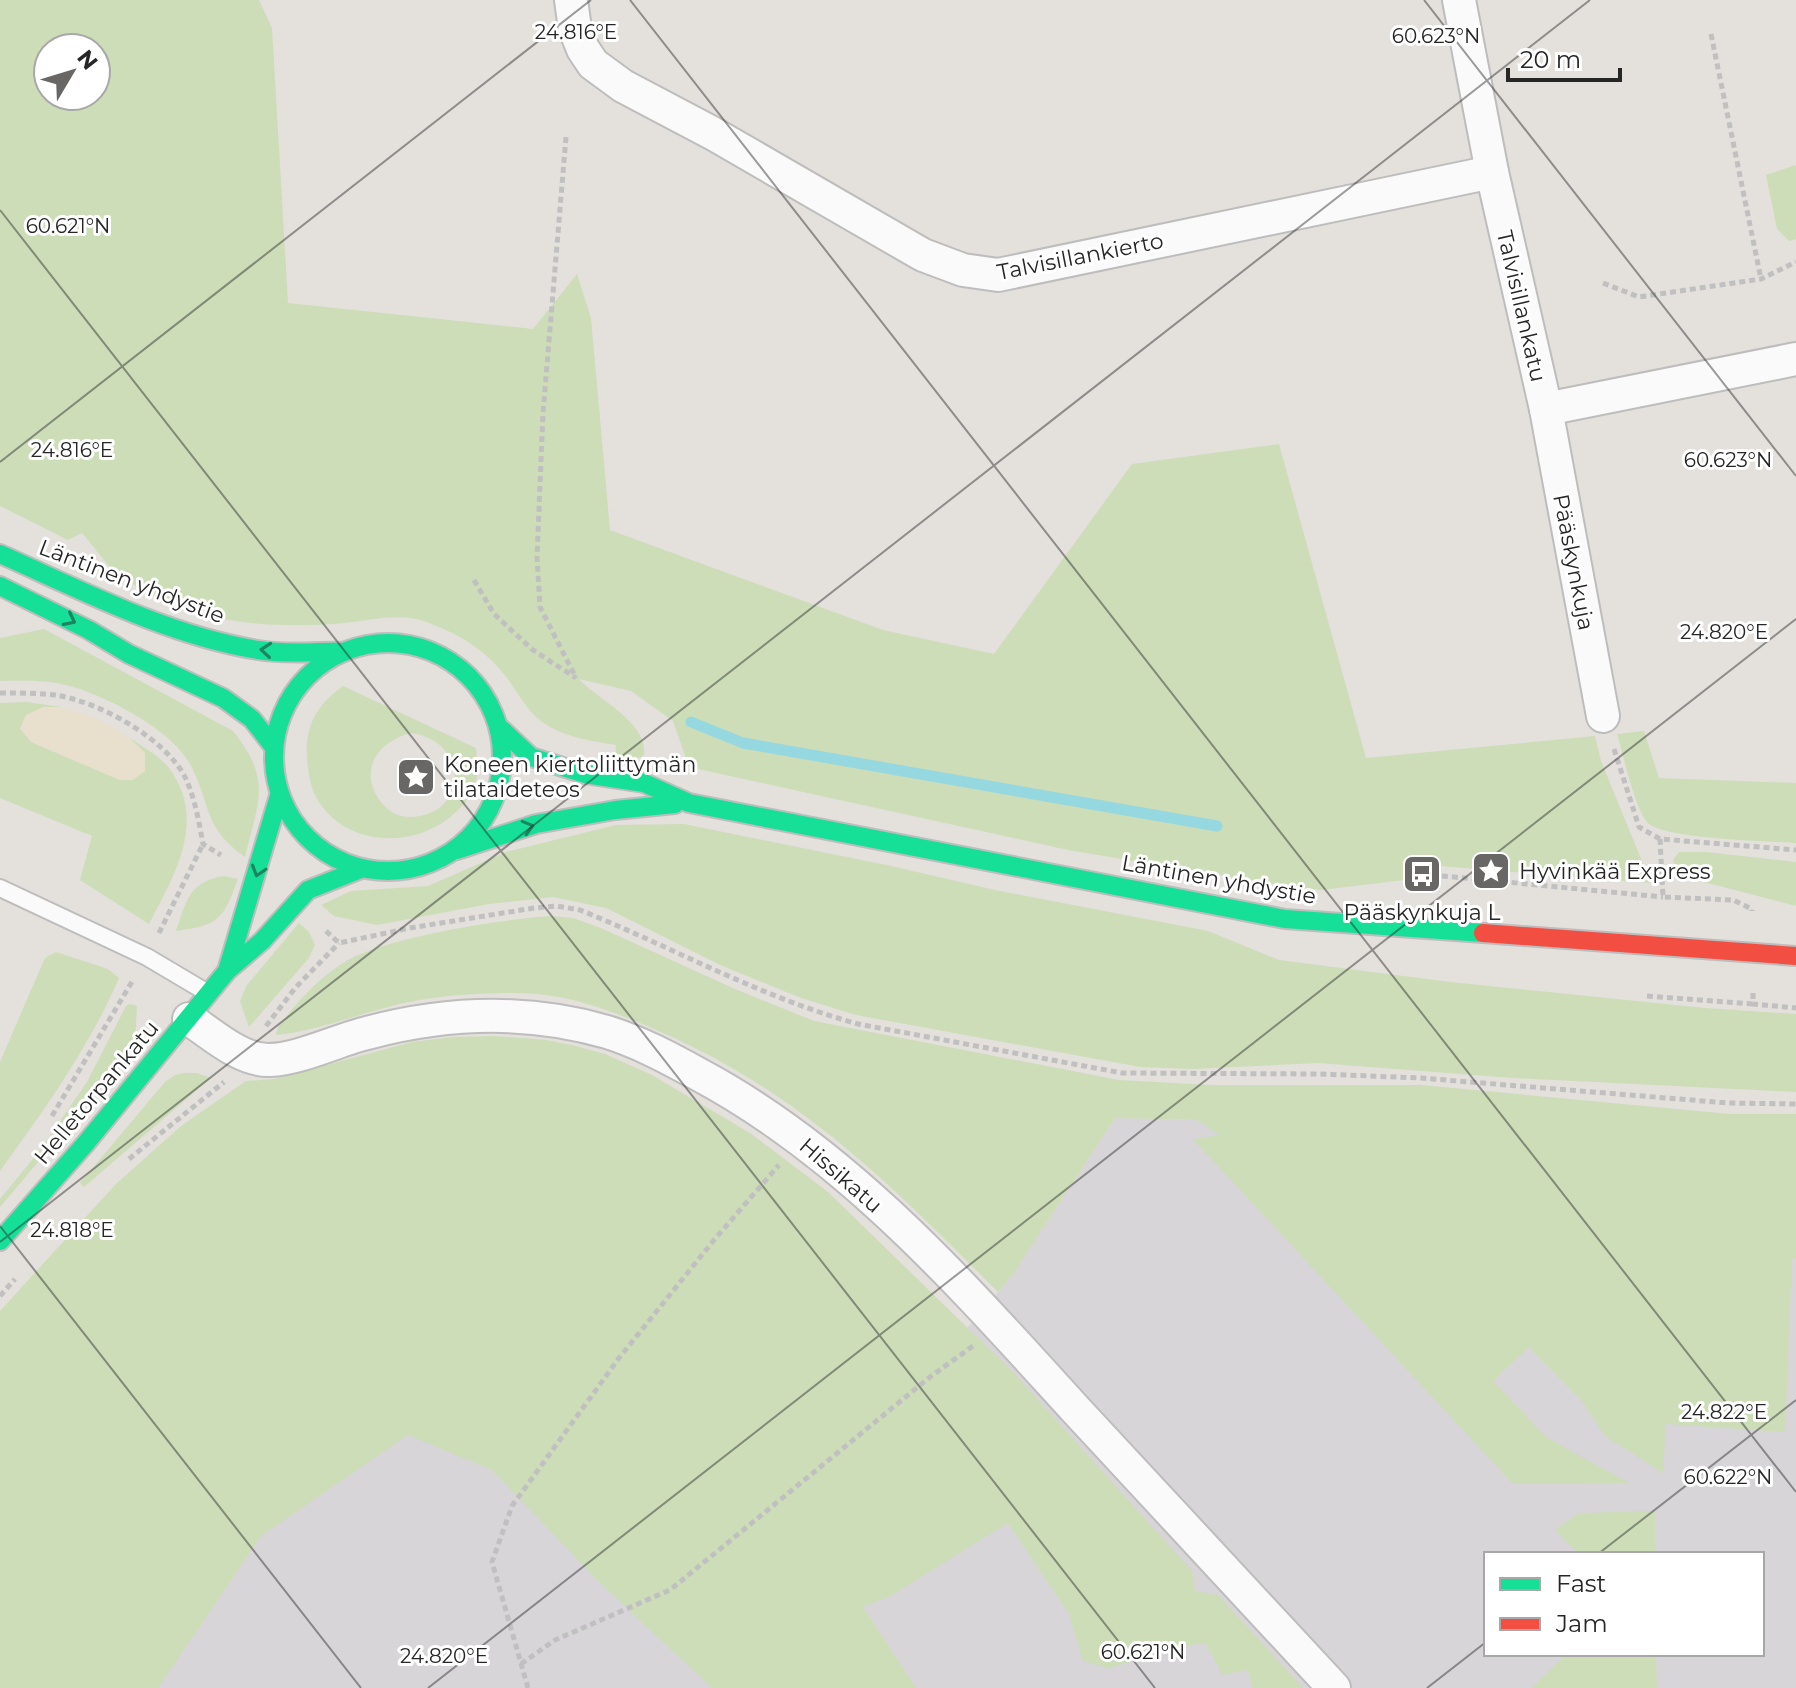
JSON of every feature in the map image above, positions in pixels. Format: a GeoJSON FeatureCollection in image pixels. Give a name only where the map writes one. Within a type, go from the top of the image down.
{"type":"FeatureCollection","features":[{"type":"Feature","properties":{"kind":"main road","name":"Läntinen yhdystie"},"geometry":{"type":"LineString","coordinates":[[0,554],[161,623],[214,640],[261,651],[344,652]]}},
{"type":"Feature","properties":{"kind":"main road"},"geometry":{"type":"LineString","coordinates":[[0,586],[89,630],[129,654],[223,698],[252,719],[273,746]]}},
{"type":"Feature","properties":{"kind":"main road"},"geometry":{"type":"LineString","coordinates":[[395,644],[445,658],[467,675],[489,703],[499,727],[503,760],[501,780],[485,818],[472,836],[454,851],[425,863],[393,869],[361,869],[333,858],[311,842],[293,821],[279,796],[273,746],[289,700],[317,668],[344,652],[368,645],[395,644]]}},
{"type":"Feature","properties":{"kind":"main road","name":"Läntinen yhdystie"},"geometry":{"type":"LineString","coordinates":[[499,727],[531,757],[585,774],[644,783],[689,803],[1285,919],[1796,956]]}},
{"type":"Feature","properties":{"kind":"main road","name":"Helletorpankatu"},"geometry":{"type":"LineString","coordinates":[[227,971],[279,796]]}},
{"type":"Feature","properties":{"kind":"main road","name":"Läntinen yhdystie"},"geometry":{"type":"LineString","coordinates":[[454,851],[536,824],[615,810],[689,803]]}},
{"type":"Feature","properties":{"kind":"main road","name":"Helletorpankatu"},"geometry":{"type":"LineString","coordinates":[[0,1241],[227,971],[262,941],[308,890],[361,869]]}},
{"type":"Feature","properties":{"kind":"street","name":"Talvisillankierto"},"geometry":{"type":"LineString","coordinates":[[571,0],[575,29],[583,49],[593,64],[623,86],[712,133],[904,245],[963,270],[998,275],[1492,172]]}},
{"type":"Feature","properties":{"kind":"street","name":"Talvisillankatu"},"geometry":{"type":"LineString","coordinates":[[1459,0],[1492,172],[1546,409],[1796,359]]}},
{"type":"Feature","properties":{"kind":"street","name":"Pääskynkuja"},"geometry":{"type":"LineString","coordinates":[[1546,409],[1603,716]]}},
{"type":"Feature","properties":{"kind":"street","name":"Hissikatu"},"geometry":{"type":"LineString","coordinates":[[244,1055],[269,1060],[367,1033],[430,1020],[494,1014],[554,1020],[609,1033],[664,1055],[768,1115],[908,1233],[999,1326],[1334,1688]]}},
{"type":"Feature","properties":{"kind":"street"},"geometry":{"type":"LineString","coordinates":[[189,1019],[244,1055]]}},
{"type":"Feature","properties":{"kind":"lane"},"geometry":{"type":"LineString","coordinates":[[0,888],[147,957],[209,993]]}},
{"type":"Feature","properties":{"kind":"path"},"geometry":{"type":"LineString","coordinates":[[1711,34],[1761,279]]}},
{"type":"Feature","properties":{"kind":"path"},"geometry":{"type":"LineString","coordinates":[[474,580],[494,614],[533,650],[576,678],[540,607],[537,557],[543,413],[566,137]]}},
{"type":"Feature","properties":{"kind":"path"},"geometry":{"type":"LineString","coordinates":[[1603,283],[1639,297],[1761,279],[1796,262]]}},
{"type":"Feature","properties":{"kind":"path"},"geometry":{"type":"LineString","coordinates":[[0,693],[58,695],[102,710],[146,735],[167,753],[185,777],[197,811],[203,844],[147,957],[48,1121]]}},
{"type":"Feature","properties":{"kind":"path"},"geometry":{"type":"LineString","coordinates":[[1603,716],[1639,827],[1660,839],[1796,850]]}},
{"type":"Feature","properties":{"kind":"path"},"geometry":{"type":"LineString","coordinates":[[203,844],[256,876]]}},
{"type":"Feature","properties":{"kind":"path"},"geometry":{"type":"LineString","coordinates":[[1422,874],[1663,897]]}},
{"type":"Feature","properties":{"kind":"path"},"geometry":{"type":"LineString","coordinates":[[295,905],[339,943]]}},
{"type":"Feature","properties":{"kind":"path"},"geometry":{"type":"LineString","coordinates":[[125,1162],[226,1080],[296,987],[339,943],[439,923],[557,906],[593,915],[785,1002],[821,1014],[858,1024],[1122,1073],[1421,1078],[1728,1103],[1796,1104]]}},
{"type":"Feature","properties":{"kind":"path"},"geometry":{"type":"LineString","coordinates":[[1647,996],[1753,1004]]}},
{"type":"Feature","properties":{"kind":"path"},"geometry":{"type":"LineString","coordinates":[[528,1688],[492,1562],[512,1506],[619,1358],[800,1140]]}},
{"type":"Feature","properties":{"kind":"path"},"geometry":{"type":"LineString","coordinates":[[0,1296],[21,1272]]}},
{"type":"Feature","properties":{"kind":"path"},"geometry":{"type":"LineString","coordinates":[[521,1664],[555,1640],[670,1590],[930,1377],[999,1326]]}},
{"type":"Feature","properties":{"kind":"shaded area"},"geometry":{"type":"Polygon","coordinates":[[[1115,1118],[1197,1120],[1796,1155],[1796,1688],[0,1688],[0,1442],[943,1356],[1012,1276],[1115,1118]]]}},
{"type":"Feature","properties":{"kind":"green space"},"geometry":{"type":"Polygon","coordinates":[[[0,0],[259,0],[272,28],[288,303],[533,329],[577,274],[591,318],[610,530],[883,630],[994,654],[1132,464],[1279,444],[1366,758],[1595,736],[1601,761],[1651,883],[1416,864],[1412,879],[1321,890],[1068,850],[689,767],[673,721],[631,691],[579,679],[620,712],[638,732],[644,755],[635,760],[615,758],[616,745],[567,735],[541,721],[491,660],[441,628],[409,618],[285,625],[224,619],[194,612],[139,588],[110,566],[82,533],[68,540],[0,506],[0,0]]]}},
{"type":"Feature","properties":{"kind":"green space"},"geometry":{"type":"Polygon","coordinates":[[[1796,165],[1796,239],[1789,241],[1777,229],[1766,175],[1796,165]]]}},
{"type":"Feature","properties":{"kind":"green space"},"geometry":{"type":"Polygon","coordinates":[[[44,629],[233,731],[246,748],[258,778],[257,806],[245,857],[221,835],[190,764],[180,750],[150,724],[111,702],[72,687],[42,681],[0,681],[0,638],[44,629]]]}},
{"type":"Feature","properties":{"kind":"green space"},"geometry":{"type":"Polygon","coordinates":[[[343,686],[476,748],[473,790],[449,818],[414,835],[376,837],[357,833],[326,811],[315,795],[311,782],[307,758],[308,736],[320,708],[343,686]],[[411,733],[399,737],[381,750],[375,759],[371,769],[374,790],[384,805],[398,815],[412,817],[431,813],[444,803],[452,791],[455,776],[452,762],[430,738],[411,733]]]}},
{"type":"Feature","properties":{"kind":"green space"},"geometry":{"type":"Polygon","coordinates":[[[27,702],[61,707],[43,707],[31,742],[120,780],[145,753],[129,737],[169,768],[180,788],[186,808],[183,848],[149,924],[80,880],[92,836],[0,798],[0,703],[27,702]]]}},
{"type":"Feature","properties":{"kind":"green space"},"geometry":{"type":"Polygon","coordinates":[[[1644,731],[1659,778],[1796,783],[1796,843],[1694,836],[1674,833],[1648,823],[1634,794],[1617,734],[1644,731]]]}},
{"type":"Feature","properties":{"kind":"green space"},"geometry":{"type":"Polygon","coordinates":[[[684,824],[995,890],[1208,931],[1279,960],[1450,982],[1705,1008],[1796,1014],[1796,1092],[1513,1078],[1318,1063],[1193,1069],[1140,1067],[856,1015],[801,998],[720,965],[606,908],[553,897],[489,904],[377,925],[334,916],[321,905],[351,891],[428,886],[506,852],[616,825],[684,824]]]}},
{"type":"Feature","properties":{"kind":"green space"},"geometry":{"type":"Polygon","coordinates":[[[1679,852],[1796,862],[1796,906],[1677,875],[1673,860],[1679,852]]]}},
{"type":"Feature","properties":{"kind":"green space"},"geometry":{"type":"Polygon","coordinates":[[[224,876],[238,879],[218,918],[202,926],[176,931],[196,888],[224,876]]]}},
{"type":"Feature","properties":{"kind":"green space"},"geometry":{"type":"Polygon","coordinates":[[[551,916],[573,918],[601,928],[814,1021],[1119,1080],[1210,1085],[1421,1085],[1730,1114],[1796,1114],[1796,1258],[1792,1259],[1785,1432],[1666,1424],[1663,1473],[1605,1436],[1582,1401],[1529,1347],[1493,1381],[1546,1437],[1629,1483],[1513,1484],[1193,1139],[1219,1135],[1197,1120],[1115,1118],[1012,1276],[998,1292],[879,1177],[798,1111],[706,1054],[603,1009],[532,993],[467,995],[403,1003],[319,1027],[276,1035],[285,1018],[319,982],[338,966],[366,952],[446,930],[551,916]]]}},
{"type":"Feature","properties":{"kind":"green space"},"geometry":{"type":"Polygon","coordinates":[[[299,923],[309,932],[315,945],[309,958],[249,1027],[240,1001],[247,985],[299,923]]]}},
{"type":"Feature","properties":{"kind":"green space"},"geometry":{"type":"Polygon","coordinates":[[[56,952],[108,969],[119,978],[80,1054],[0,1171],[0,1062],[45,958],[56,952]]]}},
{"type":"Feature","properties":{"kind":"green space"},"geometry":{"type":"Polygon","coordinates":[[[126,1006],[137,1006],[135,1042],[131,1052],[0,1207],[0,1199],[41,1149],[87,1082],[126,1006]]]}},
{"type":"Feature","properties":{"kind":"green space"},"geometry":{"type":"Polygon","coordinates":[[[493,1036],[547,1040],[576,1046],[605,1054],[652,1075],[750,1133],[828,1192],[1011,1370],[1192,1571],[1195,1591],[1218,1595],[1303,1688],[1253,1688],[1248,1670],[1223,1675],[1205,1643],[1109,1668],[1083,1661],[1069,1614],[1008,1523],[889,1597],[863,1607],[916,1688],[712,1688],[599,1582],[492,1470],[408,1435],[261,1536],[158,1688],[0,1688],[0,1311],[116,1184],[181,1126],[246,1081],[274,1079],[412,1042],[493,1036]]]}},
{"type":"Feature","properties":{"kind":"green space"},"geometry":{"type":"Polygon","coordinates":[[[185,1073],[211,1078],[84,1187],[80,1183],[165,1082],[185,1073]]]}},
{"type":"Feature","properties":{"kind":"green space"},"geometry":{"type":"Polygon","coordinates":[[[1655,1511],[1655,1552],[1576,1552],[1555,1530],[1579,1513],[1655,1511]]]}},
{"type":"Feature","properties":{"kind":"green space"},"geometry":{"type":"Polygon","coordinates":[[[1564,1656],[1656,1656],[1657,1688],[1532,1688],[1564,1656]]]}},
{"type":"Feature","properties":{"kind":"sand"},"geometry":{"type":"Polygon","coordinates":[[[43,707],[85,714],[124,735],[145,753],[145,771],[133,780],[120,780],[31,742],[20,729],[26,715],[43,707]]]}},
{"type":"Feature","properties":{"kind":"waterway"},"geometry":{"type":"LineString","coordinates":[[691,722],[743,743],[1217,826]]}},
{"type":"Feature","properties":{"kind":"traffic: fast"},"geometry":{"type":"LineString","coordinates":[[0,554],[94,597],[191,634],[269,651],[344,652]]}},
{"type":"Feature","properties":{"kind":"traffic: fast"},"geometry":{"type":"LineString","coordinates":[[0,586],[89,630],[129,654],[223,698],[252,719],[273,746]]}},
{"type":"Feature","properties":{"kind":"traffic: fast"},"geometry":{"type":"LineString","coordinates":[[388,643],[410,645],[432,652],[451,662],[468,677],[483,694],[493,713],[500,735],[502,757],[500,779],[493,801],[483,820],[468,837],[451,852],[432,862],[410,869],[388,871],[366,869],[344,862],[325,852],[308,837],[293,820],[283,801],[276,779],[274,757],[276,735],[283,713],[293,694],[308,677],[325,662],[344,652],[366,645],[388,643]]}},
{"type":"Feature","properties":{"kind":"traffic: fast"},"geometry":{"type":"LineString","coordinates":[[499,727],[531,757],[585,774],[644,783],[689,803],[1285,919],[1483,933]]}},
{"type":"Feature","properties":{"kind":"traffic: fast"},"geometry":{"type":"LineString","coordinates":[[227,971],[279,796]]}},
{"type":"Feature","properties":{"kind":"traffic: fast"},"geometry":{"type":"LineString","coordinates":[[457,850],[536,824],[615,810],[675,804]]}},
{"type":"Feature","properties":{"kind":"traffic: fast"},"geometry":{"type":"LineString","coordinates":[[0,1241],[86,1143],[227,971],[262,941],[308,890],[361,869]]}},
{"type":"Feature","properties":{"kind":"traffic: jam"},"geometry":{"type":"LineString","coordinates":[[1483,933],[1796,956]]}},
{"type":"Feature","properties":{"kind":"place","name":"Koneen kiertoliittymän tilataideteos"},"geometry":{"type":"Point","coordinates":[416,777]}},
{"type":"Feature","properties":{"kind":"place","name":"Hyvinkää Express"},"geometry":{"type":"Point","coordinates":[1491,871]}},
{"type":"Feature","properties":{"kind":"place","name":"Pääskynkuja L"},"geometry":{"type":"Point","coordinates":[1422,874]}}]}
